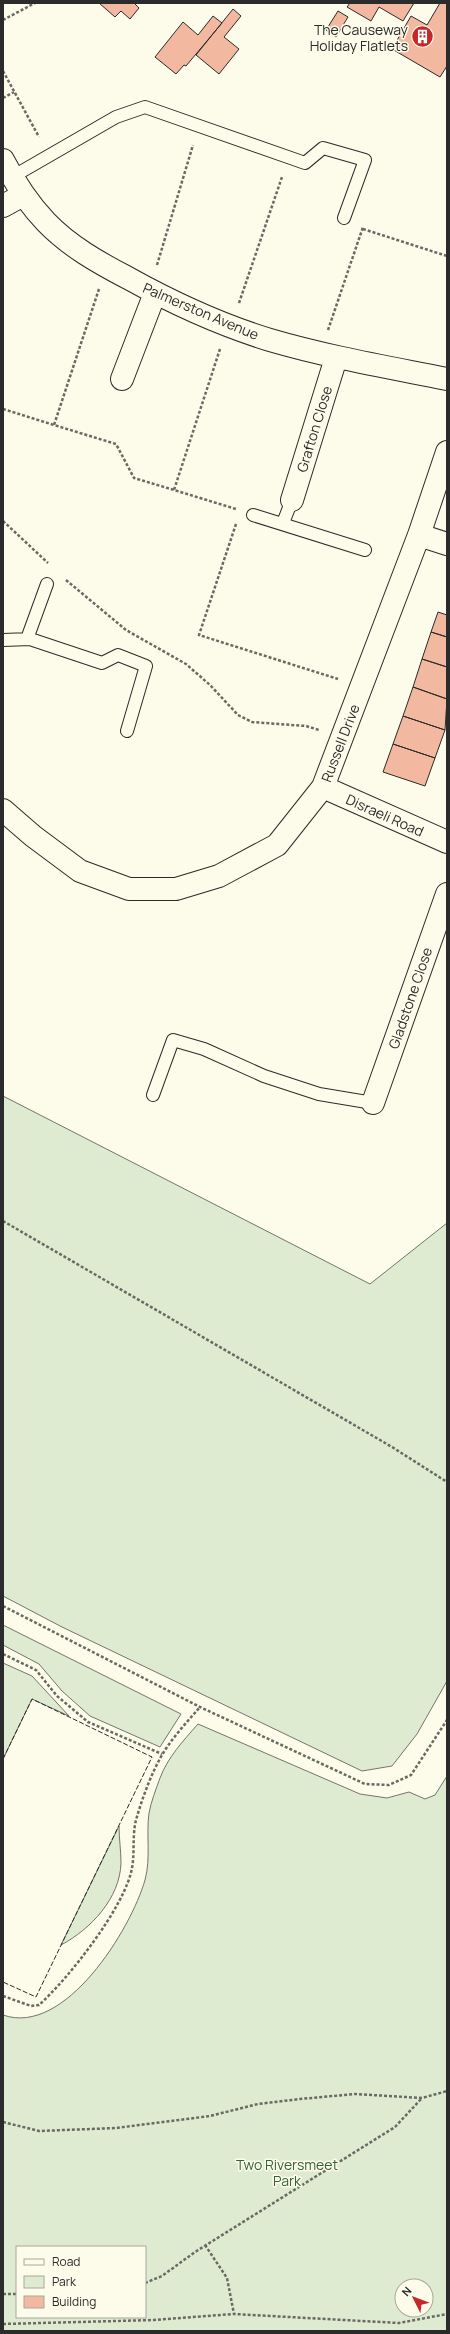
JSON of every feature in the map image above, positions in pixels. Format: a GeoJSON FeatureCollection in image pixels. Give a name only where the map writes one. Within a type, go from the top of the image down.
{"type":"FeatureCollection","features":[{"type":"Feature","properties":{"kind":"street","name":"Palmerston Avenue"},"geometry":{"type":"LineString","coordinates":[[8,168],[23,195],[59,234],[106,267],[152,292],[230,326],[268,340],[328,356],[447,379]]}},
{"type":"Feature","properties":{"kind":"street"},"geometry":{"type":"LineString","coordinates":[[3,206],[23,195]]}},
{"type":"Feature","properties":{"kind":"street"},"geometry":{"type":"LineString","coordinates":[[122,379],[152,292]]}},
{"type":"Feature","properties":{"kind":"street","name":"Grafton Close"},"geometry":{"type":"LineString","coordinates":[[292,500],[328,356]]}},
{"type":"Feature","properties":{"kind":"street","name":"Russell Drive"},"geometry":{"type":"LineString","coordinates":[[3,810],[33,836],[80,871],[129,889],[176,889],[219,876],[277,845],[323,787],[419,534],[447,452]]}},
{"type":"Feature","properties":{"kind":"street"},"geometry":{"type":"LineString","coordinates":[[419,534],[447,544]]}},
{"type":"Feature","properties":{"kind":"street","name":"Disraeli Road"},"geometry":{"type":"LineString","coordinates":[[323,787],[447,842]]}},
{"type":"Feature","properties":{"kind":"street","name":"Gladstone Close"},"geometry":{"type":"LineString","coordinates":[[373,1103],[447,894]]}},
{"type":"Feature","properties":{"kind":"lane"},"geometry":{"type":"LineString","coordinates":[[8,168],[49,155],[116,117],[145,107],[305,163],[323,148],[365,160],[344,218]]}},
{"type":"Feature","properties":{"kind":"lane"},"geometry":{"type":"LineString","coordinates":[[283,523],[292,500]]}},
{"type":"Feature","properties":{"kind":"lane"},"geometry":{"type":"LineString","coordinates":[[253,515],[283,523],[365,550]]}},
{"type":"Feature","properties":{"kind":"lane"},"geometry":{"type":"LineString","coordinates":[[27,639],[47,584]]}},
{"type":"Feature","properties":{"kind":"lane"},"geometry":{"type":"LineString","coordinates":[[3,640],[27,639],[102,663],[118,655],[146,666],[128,731]]}},
{"type":"Feature","properties":{"kind":"lane"},"geometry":{"type":"LineString","coordinates":[[153,1095],[173,1040],[204,1049],[264,1076],[319,1094],[373,1103]]}},
{"type":"Feature","properties":{"kind":"path"},"geometry":{"type":"LineString","coordinates":[[3,20],[35,3]]}},
{"type":"Feature","properties":{"kind":"path"},"geometry":{"type":"LineString","coordinates":[[3,71],[49,155]]}},
{"type":"Feature","properties":{"kind":"path"},"geometry":{"type":"LineString","coordinates":[[3,98],[14,92]]}},
{"type":"Feature","properties":{"kind":"path"},"geometry":{"type":"LineString","coordinates":[[152,292],[199,126]]}},
{"type":"Feature","properties":{"kind":"path"},"geometry":{"type":"LineString","coordinates":[[174,490],[289,157]]}},
{"type":"Feature","properties":{"kind":"path"},"geometry":{"type":"LineString","coordinates":[[328,356],[364,225],[344,218]]}},
{"type":"Feature","properties":{"kind":"path"},"geometry":{"type":"LineString","coordinates":[[363,229],[447,256]]}},
{"type":"Feature","properties":{"kind":"path"},"geometry":{"type":"LineString","coordinates":[[54,425],[106,267]]}},
{"type":"Feature","properties":{"kind":"path"},"geometry":{"type":"LineString","coordinates":[[3,409],[116,444],[134,478],[253,515]]}},
{"type":"Feature","properties":{"kind":"path"},"geometry":{"type":"LineString","coordinates":[[240,510],[199,636],[362,686]]}},
{"type":"Feature","properties":{"kind":"path"},"geometry":{"type":"LineString","coordinates":[[3,522],[54,569]]}},
{"type":"Feature","properties":{"kind":"path"},"geometry":{"type":"LineString","coordinates":[[64,578],[126,630],[186,664],[210,685],[238,715],[252,722],[306,726],[342,739]]}},
{"type":"Feature","properties":{"kind":"path"},"geometry":{"type":"LineString","coordinates":[[3,1221],[385,1443],[447,1482]]}},
{"type":"Feature","properties":{"kind":"path"},"geometry":{"type":"LineString","coordinates":[[3,1606],[200,1707],[365,1784],[389,1785],[411,1775],[447,1720]]}},
{"type":"Feature","properties":{"kind":"path"},"geometry":{"type":"LineString","coordinates":[[3,1654],[36,1670],[57,1696],[88,1722],[162,1754]]}},
{"type":"Feature","properties":{"kind":"path"},"geometry":{"type":"LineString","coordinates":[[3,1996],[31,2006],[39,2005],[77,1964],[98,1936],[120,1899],[132,1868],[133,1840],[136,1820],[162,1754],[200,1707]]}},
{"type":"Feature","properties":{"kind":"path"},"geometry":{"type":"LineString","coordinates":[[3,2122],[40,2132],[116,2128],[210,2116],[258,2104],[300,2099],[355,2094],[422,2098],[447,2091]]}},
{"type":"Feature","properties":{"kind":"path"},"geometry":{"type":"LineString","coordinates":[[146,2282],[162,2276],[205,2246],[395,2127],[422,2098]]}},
{"type":"Feature","properties":{"kind":"path"},"geometry":{"type":"LineString","coordinates":[[205,2246],[227,2278],[234,2314]]}},
{"type":"Feature","properties":{"kind":"path"},"geometry":{"type":"LineString","coordinates":[[3,2294],[16,2294]]}},
{"type":"Feature","properties":{"kind":"path"},"geometry":{"type":"LineString","coordinates":[[3,2324],[154,2320],[234,2314],[399,2323],[447,2314]]}},
{"type":"Feature","properties":{"kind":"green space"},"geometry":{"type":"Polygon","coordinates":[[[3,1096],[370,1284],[447,1223],[447,1681],[417,1734],[392,1766],[362,1771],[62,1627],[3,1596],[3,1096]]]}},
{"type":"Feature","properties":{"kind":"green space"},"geometry":{"type":"Polygon","coordinates":[[[3,1625],[181,1714],[160,1747],[90,1716],[62,1691],[39,1664],[3,1645],[3,1625]]]}},
{"type":"Feature","properties":{"kind":"green space"},"geometry":{"type":"Polygon","coordinates":[[[3,1663],[32,1676],[69,1716],[32,1699],[3,1759],[3,1663]]]}},
{"type":"Feature","properties":{"kind":"green space","name":"Two Riversmeet Park"},"geometry":{"type":"Polygon","coordinates":[[[198,1724],[360,1794],[387,1798],[409,1792],[425,1799],[435,1795],[447,1776],[447,2331],[3,2331],[3,2015],[26,2018],[49,2010],[71,1995],[92,1974],[110,1950],[126,1925],[145,1880],[148,1863],[149,1813],[163,1770],[181,1743],[198,1724]]]}},
{"type":"Feature","properties":{"kind":"green space"},"geometry":{"type":"Polygon","coordinates":[[[119,1826],[121,1863],[115,1888],[102,1911],[93,1921],[61,1945],[119,1826]]]}},
{"type":"Feature","properties":{"kind":"building"},"geometry":{"type":"Polygon","coordinates":[[[99,3],[134,3],[139,8],[130,19],[121,11],[115,17],[99,3]]]}},
{"type":"Feature","properties":{"kind":"building"},"geometry":{"type":"Polygon","coordinates":[[[350,3],[414,3],[403,21],[379,7],[371,21],[347,7],[350,3]]]}},
{"type":"Feature","properties":{"kind":"building","name":"The Causeway Holiday Flatlets"},"geometry":{"type":"Polygon","coordinates":[[[440,3],[447,3],[447,66],[440,77],[392,49],[411,16],[427,25],[440,3]]]}},
{"type":"Feature","properties":{"kind":"building"},"geometry":{"type":"Polygon","coordinates":[[[233,9],[241,16],[224,37],[239,49],[219,74],[196,55],[233,9]]]}},
{"type":"Feature","properties":{"kind":"building"},"geometry":{"type":"Polygon","coordinates":[[[338,11],[348,17],[336,37],[326,30],[338,11]]]}},
{"type":"Feature","properties":{"kind":"building"},"geometry":{"type":"Polygon","coordinates":[[[213,16],[222,23],[186,66],[184,65],[176,74],[155,57],[183,22],[198,35],[213,16]]]}},
{"type":"Feature","properties":{"kind":"building"},"geometry":{"type":"Polygon","coordinates":[[[438,612],[447,615],[447,637],[431,632],[438,612]]]}},
{"type":"Feature","properties":{"kind":"building"},"geometry":{"type":"Polygon","coordinates":[[[431,632],[447,637],[447,667],[422,659],[431,632]]]}},
{"type":"Feature","properties":{"kind":"building"},"geometry":{"type":"Polygon","coordinates":[[[422,659],[447,667],[447,699],[413,687],[422,659]]]}},
{"type":"Feature","properties":{"kind":"building"},"geometry":{"type":"Polygon","coordinates":[[[413,687],[447,699],[445,730],[403,716],[413,687]]]}},
{"type":"Feature","properties":{"kind":"building"},"geometry":{"type":"Polygon","coordinates":[[[403,716],[445,730],[435,758],[393,744],[403,716]]]}},
{"type":"Feature","properties":{"kind":"building"},"geometry":{"type":"Polygon","coordinates":[[[393,744],[435,758],[425,786],[383,772],[393,744]]]}},
{"type":"Feature","properties":{"kind":"fence"},"geometry":{"type":"LineString","coordinates":[[3,1759],[32,1699],[152,1757],[36,1997],[3,1982]]}},
{"type":"Feature","properties":{"kind":"place","name":"The Causeway Holiday Flatlets"},"geometry":{"type":"Point","coordinates":[423,37]}}]}
